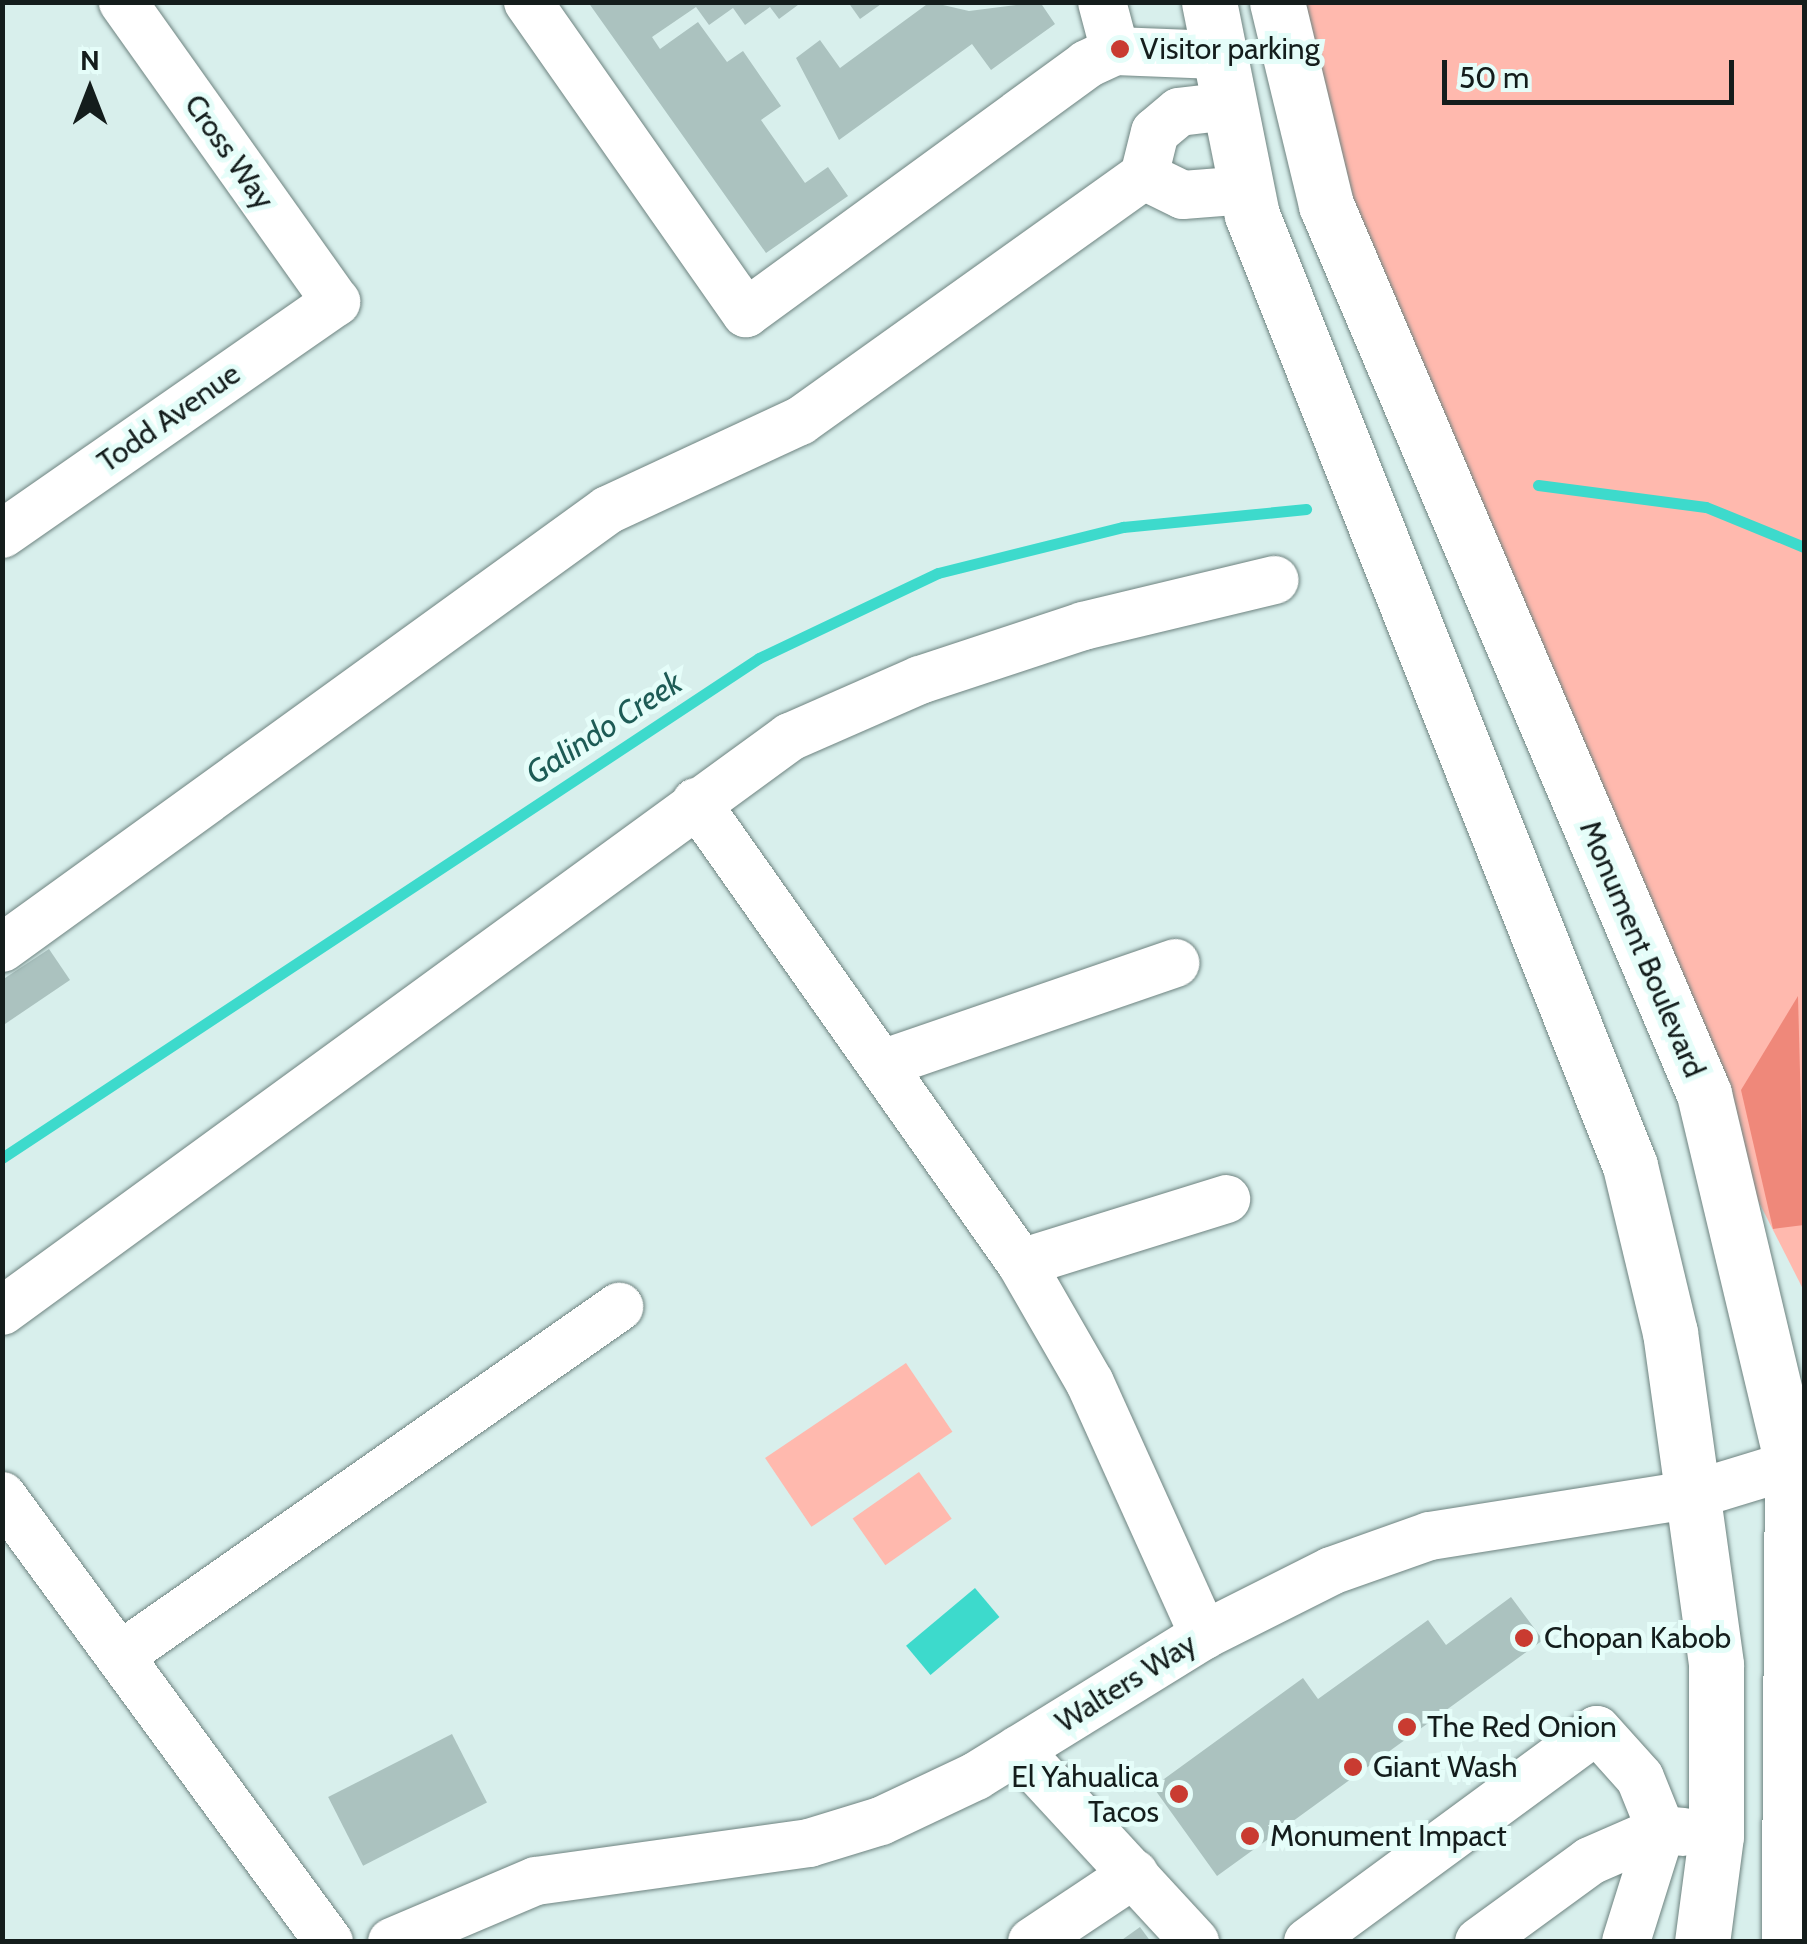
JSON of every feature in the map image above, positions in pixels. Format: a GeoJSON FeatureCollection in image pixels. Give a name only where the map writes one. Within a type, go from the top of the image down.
{"type":"FeatureCollection","features":[{"type":"Feature","properties":{"kind":"main road","name":"Monument Boulevard"},"geometry":{"type":"LineString","coordinates":[[1277,2],[1326,205],[1704,1094],[1798,1462],[1800,1517],[1789,1942]]}},
{"type":"Feature","properties":{"kind":"main road"},"geometry":{"type":"LineString","coordinates":[[1218,54],[1247,190],[1630,1166],[1696,1494],[1716,1665],[1716,1836],[1702,1942]]}},
{"type":"Feature","properties":{"kind":"street","name":"Cross Way"},"geometry":{"type":"LineString","coordinates":[[123,2],[336,302]]}},
{"type":"Feature","properties":{"kind":"street"},"geometry":{"type":"LineString","coordinates":[[528,2],[746,313],[1115,51],[1218,54]]}},
{"type":"Feature","properties":{"kind":"street"},"geometry":{"type":"LineString","coordinates":[[1102,2],[1115,51]]}},
{"type":"Feature","properties":{"kind":"street"},"geometry":{"type":"LineString","coordinates":[[2,948],[608,510],[800,421],[1144,176],[1155,132],[1180,112],[1218,54]]}},
{"type":"Feature","properties":{"kind":"street"},"geometry":{"type":"LineString","coordinates":[[1144,176],[1183,194],[1247,190]]}},
{"type":"Feature","properties":{"kind":"street","name":"Todd Avenue"},"geometry":{"type":"LineString","coordinates":[[2,534],[336,302]]}},
{"type":"Feature","properties":{"kind":"street"},"geometry":{"type":"LineString","coordinates":[[2,1311],[511,947],[696,802],[790,738],[920,680],[1083,626],[1275,580]]}},
{"type":"Feature","properties":{"kind":"street"},"geometry":{"type":"LineString","coordinates":[[696,802],[888,1062],[1021,1263],[1107,1418],[1204,1635]]}},
{"type":"Feature","properties":{"kind":"street"},"geometry":{"type":"LineString","coordinates":[[888,1062],[1175,964]]}},
{"type":"Feature","properties":{"kind":"street"},"geometry":{"type":"LineString","coordinates":[[1021,1263],[1226,1198]]}},
{"type":"Feature","properties":{"kind":"street"},"geometry":{"type":"LineString","coordinates":[[121,1655],[619,1308]]}},
{"type":"Feature","properties":{"kind":"street"},"geometry":{"type":"LineString","coordinates":[[1696,1494],[1798,1462]]}},
{"type":"Feature","properties":{"kind":"street"},"geometry":{"type":"LineString","coordinates":[[1696,1494],[1800,1517]]}},
{"type":"Feature","properties":{"kind":"street","name":"Walters Way"},"geometry":{"type":"LineString","coordinates":[[392,1942],[536,1882],[809,1842],[882,1821],[1018,1750],[1204,1635],[1331,1571],[1430,1536],[1696,1494]]}},
{"type":"Feature","properties":{"kind":"street"},"geometry":{"type":"LineString","coordinates":[[2,1496],[328,1942]]}},
{"type":"Feature","properties":{"kind":"street"},"geometry":{"type":"LineString","coordinates":[[1308,1942],[1598,1730],[1640,1778],[1660,1830],[1626,1942]]}},
{"type":"Feature","properties":{"kind":"street"},"geometry":{"type":"LineString","coordinates":[[1018,1750],[1195,1942]]}},
{"type":"Feature","properties":{"kind":"street"},"geometry":{"type":"LineString","coordinates":[[1479,1942],[1590,1861],[1660,1830],[1716,1836]]}},
{"type":"Feature","properties":{"kind":"street"},"geometry":{"type":"LineString","coordinates":[[1032,1942],[1134,1874]]}},
{"type":"Feature","properties":{"kind":"shaded area"},"geometry":{"type":"Polygon","coordinates":[[[1277,3],[1804,3],[1804,1291],[1704,1094],[1602,856],[1277,3]]]}},
{"type":"Feature","properties":{"kind":"shaded area"},"geometry":{"type":"Polygon","coordinates":[[[1798,996],[1804,1225],[1773,1229],[1741,1090],[1798,996]]]}},
{"type":"Feature","properties":{"kind":"shaded area"},"geometry":{"type":"Polygon","coordinates":[[[906,1363],[952,1432],[811,1527],[765,1458],[906,1363]]]}},
{"type":"Feature","properties":{"kind":"shaded area"},"geometry":{"type":"Polygon","coordinates":[[[919,1472],[952,1519],[885,1565],[853,1518],[919,1472]]]}},
{"type":"Feature","properties":{"kind":"water"},"geometry":{"type":"Polygon","coordinates":[[[975,1588],[999,1617],[930,1675],[906,1646],[975,1588]]]}},
{"type":"Feature","properties":{"kind":"building"},"geometry":{"type":"Polygon","coordinates":[[[588,2],[802,2],[779,19],[770,7],[745,25],[733,8],[709,25],[696,7],[652,37],[660,49],[698,22],[727,62],[743,51],[781,106],[761,120],[805,183],[828,167],[848,196],[766,253],[588,2]]]}},
{"type":"Feature","properties":{"kind":"building"},"geometry":{"type":"Polygon","coordinates":[[[848,2],[884,2],[860,19],[848,2]]]}},
{"type":"Feature","properties":{"kind":"building"},"geometry":{"type":"Polygon","coordinates":[[[930,2],[969,11],[1040,2],[1055,24],[991,70],[972,44],[839,140],[796,58],[820,40],[840,68],[930,2]]]}},
{"type":"Feature","properties":{"kind":"building"},"geometry":{"type":"Polygon","coordinates":[[[49,949],[70,980],[2,1026],[2,980],[49,949]]]}},
{"type":"Feature","properties":{"kind":"building"},"geometry":{"type":"Polygon","coordinates":[[[1511,1597],[1543,1640],[1217,1876],[1153,1787],[1303,1678],[1318,1699],[1428,1620],[1446,1645],[1511,1597]]]}},
{"type":"Feature","properties":{"kind":"building"},"geometry":{"type":"Polygon","coordinates":[[[452,1734],[487,1803],[363,1866],[328,1797],[452,1734]]]}},
{"type":"Feature","properties":{"kind":"building"},"geometry":{"type":"Polygon","coordinates":[[[1140,1927],[1151,1942],[1119,1942],[1140,1927]]]}},
{"type":"Feature","properties":{"kind":"waterway","name":"Galindo Creek"},"geometry":{"type":"LineString","coordinates":[[1538,485],[1706,507],[1804,547]]}},
{"type":"Feature","properties":{"kind":"waterway","name":"Galindo Creek"},"geometry":{"type":"LineString","coordinates":[[2,1158],[759,658],[938,573],[1123,527],[1306,509]]}},
{"type":"Feature","properties":{"kind":"place","name":"Visitor parking"},"geometry":{"type":"Point","coordinates":[1120,49]}},
{"type":"Feature","properties":{"kind":"place","name":"Chopan Kabob"},"geometry":{"type":"Point","coordinates":[1524,1638]}},
{"type":"Feature","properties":{"kind":"place","name":"The Red Onion"},"geometry":{"type":"Point","coordinates":[1407,1727]}},
{"type":"Feature","properties":{"kind":"place","name":"Giant Wash"},"geometry":{"type":"Point","coordinates":[1353,1767]}},
{"type":"Feature","properties":{"kind":"place","name":"El Yahualica Tacos"},"geometry":{"type":"Point","coordinates":[1179,1794]}},
{"type":"Feature","properties":{"kind":"place","name":"Monument Impact"},"geometry":{"type":"Point","coordinates":[1250,1836]}}]}
